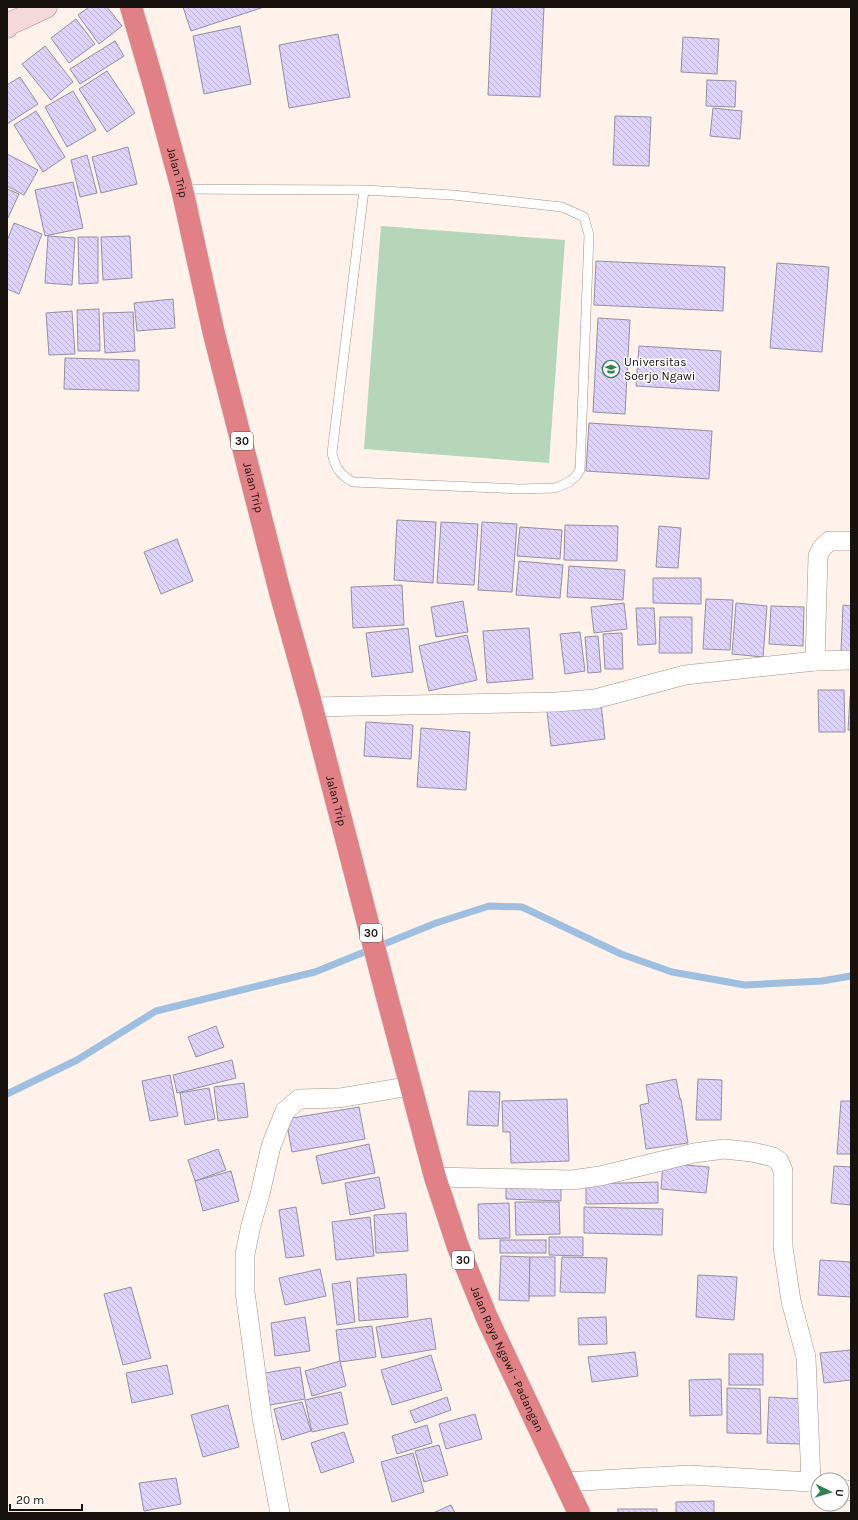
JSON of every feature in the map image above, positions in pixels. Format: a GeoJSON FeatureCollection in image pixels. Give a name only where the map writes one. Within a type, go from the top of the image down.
{"type":"FeatureCollection","features":[{"type":"Feature","properties":{"kind":"highway","name":"Jalan Trip"},"geometry":{"type":"LineString","coordinates":[[131,7],[182,189],[214,334],[278,584],[312,707],[386,993]]}},
{"type":"Feature","properties":{"kind":"highway","name":"Jalan Raya Ngawi - Padangan"},"geometry":{"type":"LineString","coordinates":[[386,993],[435,1177],[458,1248],[487,1318],[578,1513]]}},
{"type":"Feature","properties":{"kind":"main road"},"geometry":{"type":"LineString","coordinates":[[8,24],[46,7]]}},
{"type":"Feature","properties":{"kind":"street"},"geometry":{"type":"LineString","coordinates":[[815,662],[818,556],[822,548],[829,541],[851,541]]}},
{"type":"Feature","properties":{"kind":"street"},"geometry":{"type":"LineString","coordinates":[[312,707],[572,701],[595,698],[684,675],[815,662],[851,660]]}},
{"type":"Feature","properties":{"kind":"street"},"geometry":{"type":"LineString","coordinates":[[280,1513],[262,1418],[245,1292],[245,1254],[271,1146],[285,1111],[300,1100],[339,1098],[411,1086]]}},
{"type":"Feature","properties":{"kind":"street"},"geometry":{"type":"LineString","coordinates":[[435,1177],[572,1180],[600,1176],[694,1153],[724,1149],[752,1152],[773,1157],[779,1161],[783,1171],[783,1247],[791,1301],[806,1357],[813,1472]]}},
{"type":"Feature","properties":{"kind":"street"},"geometry":{"type":"LineString","coordinates":[[564,1482],[688,1475],[810,1483]]}},
{"type":"Feature","properties":{"kind":"lane"},"geometry":{"type":"LineString","coordinates":[[182,189],[364,190],[453,195],[562,207],[584,217],[589,235],[580,470],[569,482],[555,488],[520,489],[353,482],[340,473],[335,464],[332,453],[364,190]]}},
{"type":"Feature","properties":{"kind":"green space"},"geometry":{"type":"Polygon","coordinates":[[[381,226],[565,240],[549,463],[364,449],[381,226]]]}},
{"type":"Feature","properties":{"kind":"building"},"geometry":{"type":"Polygon","coordinates":[[[89,7],[107,7],[122,26],[99,44],[78,15],[89,7]]]}},
{"type":"Feature","properties":{"kind":"building"},"geometry":{"type":"Polygon","coordinates":[[[183,7],[264,7],[191,31],[183,7]]]}},
{"type":"Feature","properties":{"kind":"building"},"geometry":{"type":"Polygon","coordinates":[[[492,7],[544,7],[540,97],[488,95],[492,7]]]}},
{"type":"Feature","properties":{"kind":"building"},"geometry":{"type":"Polygon","coordinates":[[[76,19],[95,44],[69,63],[51,38],[76,19]]]}},
{"type":"Feature","properties":{"kind":"building"},"geometry":{"type":"Polygon","coordinates":[[[240,26],[251,84],[204,94],[193,36],[240,26]]]}},
{"type":"Feature","properties":{"kind":"building"},"geometry":{"type":"Polygon","coordinates":[[[338,34],[350,97],[289,108],[279,45],[338,34]]]}},
{"type":"Feature","properties":{"kind":"building"},"geometry":{"type":"Polygon","coordinates":[[[683,37],[719,39],[717,74],[681,72],[683,37]]]}},
{"type":"Feature","properties":{"kind":"building"},"geometry":{"type":"Polygon","coordinates":[[[115,41],[124,56],[80,84],[70,69],[115,41]]]}},
{"type":"Feature","properties":{"kind":"building"},"geometry":{"type":"Polygon","coordinates":[[[45,46],[73,82],[51,100],[22,64],[45,46]]]}},
{"type":"Feature","properties":{"kind":"building"},"geometry":{"type":"Polygon","coordinates":[[[107,71],[135,113],[107,132],[79,89],[107,71]]]}},
{"type":"Feature","properties":{"kind":"building"},"geometry":{"type":"Polygon","coordinates":[[[20,77],[38,104],[7,124],[7,85],[20,77]]]}},
{"type":"Feature","properties":{"kind":"building"},"geometry":{"type":"Polygon","coordinates":[[[707,80],[736,81],[735,107],[706,106],[707,80]]]}},
{"type":"Feature","properties":{"kind":"building"},"geometry":{"type":"Polygon","coordinates":[[[73,91],[96,130],[67,147],[45,107],[73,91]]]}},
{"type":"Feature","properties":{"kind":"building"},"geometry":{"type":"Polygon","coordinates":[[[713,108],[742,111],[740,139],[710,136],[713,108]]]}},
{"type":"Feature","properties":{"kind":"building"},"geometry":{"type":"Polygon","coordinates":[[[36,111],[65,157],[43,172],[14,125],[36,111]]]}},
{"type":"Feature","properties":{"kind":"building"},"geometry":{"type":"Polygon","coordinates":[[[615,116],[651,117],[649,166],[613,165],[615,116]]]}},
{"type":"Feature","properties":{"kind":"building"},"geometry":{"type":"Polygon","coordinates":[[[128,147],[137,184],[101,193],[92,157],[128,147]]]}},
{"type":"Feature","properties":{"kind":"building"},"geometry":{"type":"Polygon","coordinates":[[[7,154],[38,170],[24,195],[7,186],[7,154]]]}},
{"type":"Feature","properties":{"kind":"building"},"geometry":{"type":"Polygon","coordinates":[[[87,155],[97,193],[80,197],[71,160],[87,155]]]}},
{"type":"Feature","properties":{"kind":"building"},"geometry":{"type":"Polygon","coordinates":[[[73,182],[83,228],[45,236],[35,190],[73,182]]]}},
{"type":"Feature","properties":{"kind":"building"},"geometry":{"type":"Polygon","coordinates":[[[7,189],[19,194],[7,220],[7,189]]]}},
{"type":"Feature","properties":{"kind":"building"},"geometry":{"type":"Polygon","coordinates":[[[14,223],[42,234],[19,294],[7,289],[7,241],[14,223]]]}},
{"type":"Feature","properties":{"kind":"building"},"geometry":{"type":"Polygon","coordinates":[[[48,236],[75,238],[72,285],[45,283],[48,236]]]}},
{"type":"Feature","properties":{"kind":"building"},"geometry":{"type":"Polygon","coordinates":[[[130,236],[132,278],[103,280],[101,237],[130,236]]]}},
{"type":"Feature","properties":{"kind":"building"},"geometry":{"type":"Polygon","coordinates":[[[78,237],[98,237],[98,283],[79,284],[78,237]]]}},
{"type":"Feature","properties":{"kind":"building"},"geometry":{"type":"Polygon","coordinates":[[[596,261],[725,267],[723,311],[594,305],[596,261]]]}},
{"type":"Feature","properties":{"kind":"building"},"geometry":{"type":"Polygon","coordinates":[[[777,263],[829,267],[822,352],[770,348],[777,263]]]}},
{"type":"Feature","properties":{"kind":"building"},"geometry":{"type":"Polygon","coordinates":[[[173,299],[175,328],[137,331],[134,303],[173,299]]]}},
{"type":"Feature","properties":{"kind":"building"},"geometry":{"type":"Polygon","coordinates":[[[99,309],[100,351],[78,351],[77,310],[99,309]]]}},
{"type":"Feature","properties":{"kind":"building"},"geometry":{"type":"Polygon","coordinates":[[[72,311],[75,354],[49,355],[46,313],[72,311]]]}},
{"type":"Feature","properties":{"kind":"building"},"geometry":{"type":"Polygon","coordinates":[[[133,312],[135,351],[105,353],[103,313],[133,312]]]}},
{"type":"Feature","properties":{"kind":"building"},"geometry":{"type":"Polygon","coordinates":[[[598,318],[630,320],[625,414],[593,412],[598,318]]]}},
{"type":"Feature","properties":{"kind":"building"},"geometry":{"type":"Polygon","coordinates":[[[639,346],[721,351],[719,391],[636,386],[639,346]]]}},
{"type":"Feature","properties":{"kind":"building"},"geometry":{"type":"Polygon","coordinates":[[[65,358],[139,360],[139,391],[64,389],[65,358]]]}},
{"type":"Feature","properties":{"kind":"building"},"geometry":{"type":"Polygon","coordinates":[[[589,423],[712,431],[709,479],[586,471],[589,423]]]}},
{"type":"Feature","properties":{"kind":"building"},"geometry":{"type":"Polygon","coordinates":[[[397,520],[436,522],[433,583],[394,580],[397,520]]]}},
{"type":"Feature","properties":{"kind":"building"},"geometry":{"type":"Polygon","coordinates":[[[441,522],[478,524],[474,585],[437,583],[441,522]]]}},
{"type":"Feature","properties":{"kind":"building"},"geometry":{"type":"Polygon","coordinates":[[[482,522],[517,524],[512,592],[478,590],[482,522]]]}},
{"type":"Feature","properties":{"kind":"building"},"geometry":{"type":"Polygon","coordinates":[[[565,525],[618,526],[617,561],[564,560],[565,525]]]}},
{"type":"Feature","properties":{"kind":"building"},"geometry":{"type":"Polygon","coordinates":[[[659,526],[681,528],[678,568],[656,567],[659,526]]]}},
{"type":"Feature","properties":{"kind":"building"},"geometry":{"type":"Polygon","coordinates":[[[520,527],[562,530],[560,559],[517,556],[520,527]]]}},
{"type":"Feature","properties":{"kind":"building"},"geometry":{"type":"Polygon","coordinates":[[[177,539],[193,581],[161,594],[144,552],[177,539]]]}},
{"type":"Feature","properties":{"kind":"building"},"geometry":{"type":"Polygon","coordinates":[[[519,561],[563,565],[560,598],[516,595],[519,561]]]}},
{"type":"Feature","properties":{"kind":"building"},"geometry":{"type":"Polygon","coordinates":[[[569,566],[625,570],[623,600],[567,597],[569,566]]]}},
{"type":"Feature","properties":{"kind":"building"},"geometry":{"type":"Polygon","coordinates":[[[653,578],[701,578],[701,604],[653,603],[653,578]]]}},
{"type":"Feature","properties":{"kind":"building"},"geometry":{"type":"Polygon","coordinates":[[[402,585],[404,625],[353,628],[351,587],[402,585]]]}},
{"type":"Feature","properties":{"kind":"building"},"geometry":{"type":"Polygon","coordinates":[[[706,599],[733,600],[730,650],[703,649],[706,599]]]}},
{"type":"Feature","properties":{"kind":"building"},"geometry":{"type":"Polygon","coordinates":[[[463,601],[468,632],[436,637],[431,607],[463,601]]]}},
{"type":"Feature","properties":{"kind":"building"},"geometry":{"type":"Polygon","coordinates":[[[624,603],[627,629],[594,633],[591,607],[624,603]]]}},
{"type":"Feature","properties":{"kind":"building"},"geometry":{"type":"Polygon","coordinates":[[[736,603],[767,606],[763,657],[732,654],[736,603]]]}},
{"type":"Feature","properties":{"kind":"building"},"geometry":{"type":"Polygon","coordinates":[[[843,605],[851,606],[851,652],[841,652],[843,605]]]}},
{"type":"Feature","properties":{"kind":"building"},"geometry":{"type":"Polygon","coordinates":[[[771,606],[804,607],[803,646],[769,644],[771,606]]]}},
{"type":"Feature","properties":{"kind":"building"},"geometry":{"type":"Polygon","coordinates":[[[636,608],[654,608],[656,644],[638,645],[636,608]]]}},
{"type":"Feature","properties":{"kind":"building"},"geometry":{"type":"Polygon","coordinates":[[[660,617],[692,617],[692,653],[659,653],[660,617]]]}},
{"type":"Feature","properties":{"kind":"building"},"geometry":{"type":"Polygon","coordinates":[[[408,628],[413,672],[372,677],[366,633],[408,628]]]}},
{"type":"Feature","properties":{"kind":"building"},"geometry":{"type":"Polygon","coordinates":[[[529,628],[533,679],[487,683],[483,631],[529,628]]]}},
{"type":"Feature","properties":{"kind":"building"},"geometry":{"type":"Polygon","coordinates":[[[580,632],[585,671],[565,674],[560,634],[580,632]]]}},
{"type":"Feature","properties":{"kind":"building"},"geometry":{"type":"Polygon","coordinates":[[[622,633],[623,669],[605,669],[603,634],[622,633]]]}},
{"type":"Feature","properties":{"kind":"building"},"geometry":{"type":"Polygon","coordinates":[[[467,635],[477,680],[429,691],[419,646],[467,635]]]}},
{"type":"Feature","properties":{"kind":"building"},"geometry":{"type":"Polygon","coordinates":[[[598,636],[601,672],[588,673],[585,637],[598,636]]]}},
{"type":"Feature","properties":{"kind":"building"},"geometry":{"type":"Polygon","coordinates":[[[818,690],[844,690],[845,732],[819,732],[818,690]]]}},
{"type":"Feature","properties":{"kind":"building"},"geometry":{"type":"Polygon","coordinates":[[[850,696],[851,730],[848,730],[850,696]]]}},
{"type":"Feature","properties":{"kind":"building"},"geometry":{"type":"Polygon","coordinates":[[[601,704],[605,739],[551,746],[547,711],[601,704]]]}},
{"type":"Feature","properties":{"kind":"building"},"geometry":{"type":"Polygon","coordinates":[[[366,722],[413,725],[411,759],[364,756],[366,722]]]}},
{"type":"Feature","properties":{"kind":"building"},"geometry":{"type":"Polygon","coordinates":[[[421,728],[470,732],[466,790],[417,787],[421,728]]]}},
{"type":"Feature","properties":{"kind":"building"},"geometry":{"type":"Polygon","coordinates":[[[216,1026],[224,1047],[196,1057],[188,1037],[216,1026]]]}},
{"type":"Feature","properties":{"kind":"building"},"geometry":{"type":"Polygon","coordinates":[[[232,1060],[236,1078],[177,1093],[173,1075],[232,1060]]]}},
{"type":"Feature","properties":{"kind":"building"},"geometry":{"type":"Polygon","coordinates":[[[170,1075],[178,1116],[150,1121],[142,1081],[170,1075]]]}},
{"type":"Feature","properties":{"kind":"building"},"geometry":{"type":"Polygon","coordinates":[[[676,1079],[681,1099],[688,1143],[646,1149],[640,1105],[649,1103],[646,1085],[676,1079]]]}},
{"type":"Feature","properties":{"kind":"building"},"geometry":{"type":"Polygon","coordinates":[[[698,1079],[722,1080],[721,1120],[696,1120],[698,1079]]]}},
{"type":"Feature","properties":{"kind":"building"},"geometry":{"type":"Polygon","coordinates":[[[244,1083],[248,1117],[218,1121],[214,1087],[244,1083]]]}},
{"type":"Feature","properties":{"kind":"building"},"geometry":{"type":"Polygon","coordinates":[[[209,1088],[215,1119],[185,1125],[180,1093],[209,1088]]]}},
{"type":"Feature","properties":{"kind":"building"},"geometry":{"type":"Polygon","coordinates":[[[469,1091],[500,1092],[498,1126],[467,1125],[469,1091]]]}},
{"type":"Feature","properties":{"kind":"building"},"geometry":{"type":"Polygon","coordinates":[[[567,1099],[569,1161],[511,1163],[510,1132],[503,1132],[502,1101],[567,1099]]]}},
{"type":"Feature","properties":{"kind":"building"},"geometry":{"type":"Polygon","coordinates":[[[841,1101],[851,1101],[851,1154],[837,1154],[841,1101]]]}},
{"type":"Feature","properties":{"kind":"building"},"geometry":{"type":"Polygon","coordinates":[[[359,1107],[365,1139],[292,1152],[286,1119],[359,1107]]]}},
{"type":"Feature","properties":{"kind":"building"},"geometry":{"type":"Polygon","coordinates":[[[369,1144],[375,1173],[322,1184],[316,1156],[369,1144]]]}},
{"type":"Feature","properties":{"kind":"building"},"geometry":{"type":"Polygon","coordinates":[[[218,1149],[226,1170],[195,1181],[188,1160],[218,1149]]]}},
{"type":"Feature","properties":{"kind":"building"},"geometry":{"type":"Polygon","coordinates":[[[663,1163],[709,1167],[706,1193],[661,1189],[663,1163]]]}},
{"type":"Feature","properties":{"kind":"building"},"geometry":{"type":"Polygon","coordinates":[[[834,1166],[851,1167],[851,1205],[831,1203],[834,1166]]]}},
{"type":"Feature","properties":{"kind":"building"},"geometry":{"type":"Polygon","coordinates":[[[231,1171],[239,1201],[203,1211],[195,1181],[231,1171]]]}},
{"type":"Feature","properties":{"kind":"building"},"geometry":{"type":"Polygon","coordinates":[[[379,1177],[385,1208],[350,1215],[345,1183],[379,1177]]]}},
{"type":"Feature","properties":{"kind":"building"},"geometry":{"type":"Polygon","coordinates":[[[658,1182],[658,1203],[586,1204],[586,1184],[658,1182]]]}},
{"type":"Feature","properties":{"kind":"building"},"geometry":{"type":"Polygon","coordinates":[[[506,1183],[561,1185],[561,1201],[506,1199],[506,1183]]]}},
{"type":"Feature","properties":{"kind":"building"},"geometry":{"type":"Polygon","coordinates":[[[515,1202],[559,1202],[560,1234],[516,1235],[515,1202]]]}},
{"type":"Feature","properties":{"kind":"building"},"geometry":{"type":"Polygon","coordinates":[[[509,1203],[510,1238],[479,1239],[478,1204],[509,1203]]]}},
{"type":"Feature","properties":{"kind":"building"},"geometry":{"type":"Polygon","coordinates":[[[296,1207],[304,1256],[286,1258],[279,1210],[296,1207]]]}},
{"type":"Feature","properties":{"kind":"building"},"geometry":{"type":"Polygon","coordinates":[[[584,1207],[663,1209],[662,1235],[584,1233],[584,1207]]]}},
{"type":"Feature","properties":{"kind":"building"},"geometry":{"type":"Polygon","coordinates":[[[406,1213],[408,1251],[376,1253],[374,1215],[406,1213]]]}},
{"type":"Feature","properties":{"kind":"building"},"geometry":{"type":"Polygon","coordinates":[[[370,1217],[374,1256],[336,1260],[332,1222],[370,1217]]]}},
{"type":"Feature","properties":{"kind":"building"},"geometry":{"type":"Polygon","coordinates":[[[549,1237],[583,1237],[583,1256],[549,1255],[549,1237]]]}},
{"type":"Feature","properties":{"kind":"building"},"geometry":{"type":"Polygon","coordinates":[[[500,1240],[546,1240],[546,1253],[500,1253],[500,1240]]]}},
{"type":"Feature","properties":{"kind":"building"},"geometry":{"type":"Polygon","coordinates":[[[501,1256],[530,1257],[529,1301],[499,1300],[501,1256]]]}},
{"type":"Feature","properties":{"kind":"building"},"geometry":{"type":"Polygon","coordinates":[[[530,1257],[555,1257],[555,1296],[529,1296],[530,1257]]]}},
{"type":"Feature","properties":{"kind":"building"},"geometry":{"type":"Polygon","coordinates":[[[562,1257],[607,1258],[605,1293],[560,1292],[562,1257]]]}},
{"type":"Feature","properties":{"kind":"building"},"geometry":{"type":"Polygon","coordinates":[[[820,1260],[851,1262],[851,1297],[818,1295],[820,1260]]]}},
{"type":"Feature","properties":{"kind":"building"},"geometry":{"type":"Polygon","coordinates":[[[320,1269],[326,1296],[285,1305],[279,1278],[320,1269]]]}},
{"type":"Feature","properties":{"kind":"building"},"geometry":{"type":"Polygon","coordinates":[[[406,1274],[408,1317],[359,1321],[357,1278],[406,1274]]]}},
{"type":"Feature","properties":{"kind":"building"},"geometry":{"type":"Polygon","coordinates":[[[698,1275],[737,1277],[734,1320],[696,1317],[698,1275]]]}},
{"type":"Feature","properties":{"kind":"building"},"geometry":{"type":"Polygon","coordinates":[[[350,1281],[355,1322],[337,1325],[332,1284],[350,1281]]]}},
{"type":"Feature","properties":{"kind":"building"},"geometry":{"type":"Polygon","coordinates":[[[131,1287],[151,1358],[123,1365],[104,1294],[131,1287]]]}},
{"type":"Feature","properties":{"kind":"building"},"geometry":{"type":"Polygon","coordinates":[[[305,1317],[310,1351],[275,1356],[271,1323],[305,1317]]]}},
{"type":"Feature","properties":{"kind":"building"},"geometry":{"type":"Polygon","coordinates":[[[606,1317],[607,1344],[579,1345],[578,1318],[606,1317]]]}},
{"type":"Feature","properties":{"kind":"building"},"geometry":{"type":"Polygon","coordinates":[[[431,1318],[436,1349],[382,1358],[376,1327],[431,1318]]]}},
{"type":"Feature","properties":{"kind":"building"},"geometry":{"type":"Polygon","coordinates":[[[372,1326],[376,1357],[340,1362],[336,1330],[372,1326]]]}},
{"type":"Feature","properties":{"kind":"building"},"geometry":{"type":"Polygon","coordinates":[[[851,1350],[851,1380],[824,1383],[820,1353],[851,1350]]]}},
{"type":"Feature","properties":{"kind":"building"},"geometry":{"type":"Polygon","coordinates":[[[635,1352],[638,1376],[592,1382],[588,1357],[635,1352]]]}},
{"type":"Feature","properties":{"kind":"building"},"geometry":{"type":"Polygon","coordinates":[[[729,1354],[763,1354],[763,1385],[729,1385],[729,1354]]]}},
{"type":"Feature","properties":{"kind":"building"},"geometry":{"type":"Polygon","coordinates":[[[431,1355],[442,1390],[392,1405],[381,1370],[431,1355]]]}},
{"type":"Feature","properties":{"kind":"building"},"geometry":{"type":"Polygon","coordinates":[[[340,1361],[346,1386],[312,1396],[305,1371],[340,1361]]]}},
{"type":"Feature","properties":{"kind":"building"},"geometry":{"type":"Polygon","coordinates":[[[167,1365],[173,1394],[132,1403],[126,1373],[167,1365]]]}},
{"type":"Feature","properties":{"kind":"building"},"geometry":{"type":"Polygon","coordinates":[[[300,1367],[305,1399],[270,1405],[265,1373],[300,1367]]]}},
{"type":"Feature","properties":{"kind":"building"},"geometry":{"type":"Polygon","coordinates":[[[721,1379],[722,1415],[690,1416],[689,1380],[721,1379]]]}},
{"type":"Feature","properties":{"kind":"building"},"geometry":{"type":"Polygon","coordinates":[[[727,1388],[760,1389],[761,1434],[727,1433],[727,1388]]]}},
{"type":"Feature","properties":{"kind":"building"},"geometry":{"type":"Polygon","coordinates":[[[341,1392],[348,1424],[312,1432],[305,1400],[341,1392]]]}},
{"type":"Feature","properties":{"kind":"building"},"geometry":{"type":"Polygon","coordinates":[[[447,1397],[451,1410],[415,1423],[410,1411],[447,1397]]]}},
{"type":"Feature","properties":{"kind":"building"},"geometry":{"type":"Polygon","coordinates":[[[769,1397],[804,1399],[801,1444],[767,1443],[769,1397]]]}},
{"type":"Feature","properties":{"kind":"building"},"geometry":{"type":"Polygon","coordinates":[[[302,1402],[311,1431],[282,1440],[274,1409],[302,1402]]]}},
{"type":"Feature","properties":{"kind":"building"},"geometry":{"type":"Polygon","coordinates":[[[228,1405],[239,1447],[203,1457],[191,1415],[228,1405]]]}},
{"type":"Feature","properties":{"kind":"building"},"geometry":{"type":"Polygon","coordinates":[[[475,1414],[482,1439],[446,1449],[439,1424],[475,1414]]]}},
{"type":"Feature","properties":{"kind":"building"},"geometry":{"type":"Polygon","coordinates":[[[427,1425],[432,1443],[397,1454],[392,1436],[427,1425]]]}},
{"type":"Feature","properties":{"kind":"building"},"geometry":{"type":"Polygon","coordinates":[[[344,1432],[354,1462],[321,1473],[311,1443],[344,1432]]]}},
{"type":"Feature","properties":{"kind":"building"},"geometry":{"type":"Polygon","coordinates":[[[439,1445],[448,1475],[424,1482],[415,1451],[439,1445]]]}},
{"type":"Feature","properties":{"kind":"building"},"geometry":{"type":"Polygon","coordinates":[[[413,1453],[424,1492],[392,1502],[381,1462],[413,1453]]]}},
{"type":"Feature","properties":{"kind":"building"},"geometry":{"type":"Polygon","coordinates":[[[176,1478],[181,1504],[144,1511],[139,1483],[176,1478]]]}},
{"type":"Feature","properties":{"kind":"building"},"geometry":{"type":"Polygon","coordinates":[[[714,1501],[714,1513],[676,1513],[676,1502],[714,1501]]]}},
{"type":"Feature","properties":{"kind":"building"},"geometry":{"type":"Polygon","coordinates":[[[451,1505],[455,1513],[433,1513],[451,1505]]]}},
{"type":"Feature","properties":{"kind":"building"},"geometry":{"type":"Polygon","coordinates":[[[618,1509],[657,1509],[657,1513],[618,1513],[618,1509]]]}},
{"type":"Feature","properties":{"kind":"waterway"},"geometry":{"type":"LineString","coordinates":[[7,1094],[77,1060],[156,1011],[315,972],[436,923],[489,906],[522,907],[621,954],[672,972],[745,985],[822,981],[851,976]]}},
{"type":"Feature","properties":{"kind":"place","name":"Universitas Soerjo Ngawi"},"geometry":{"type":"Point","coordinates":[611,369]}}]}
